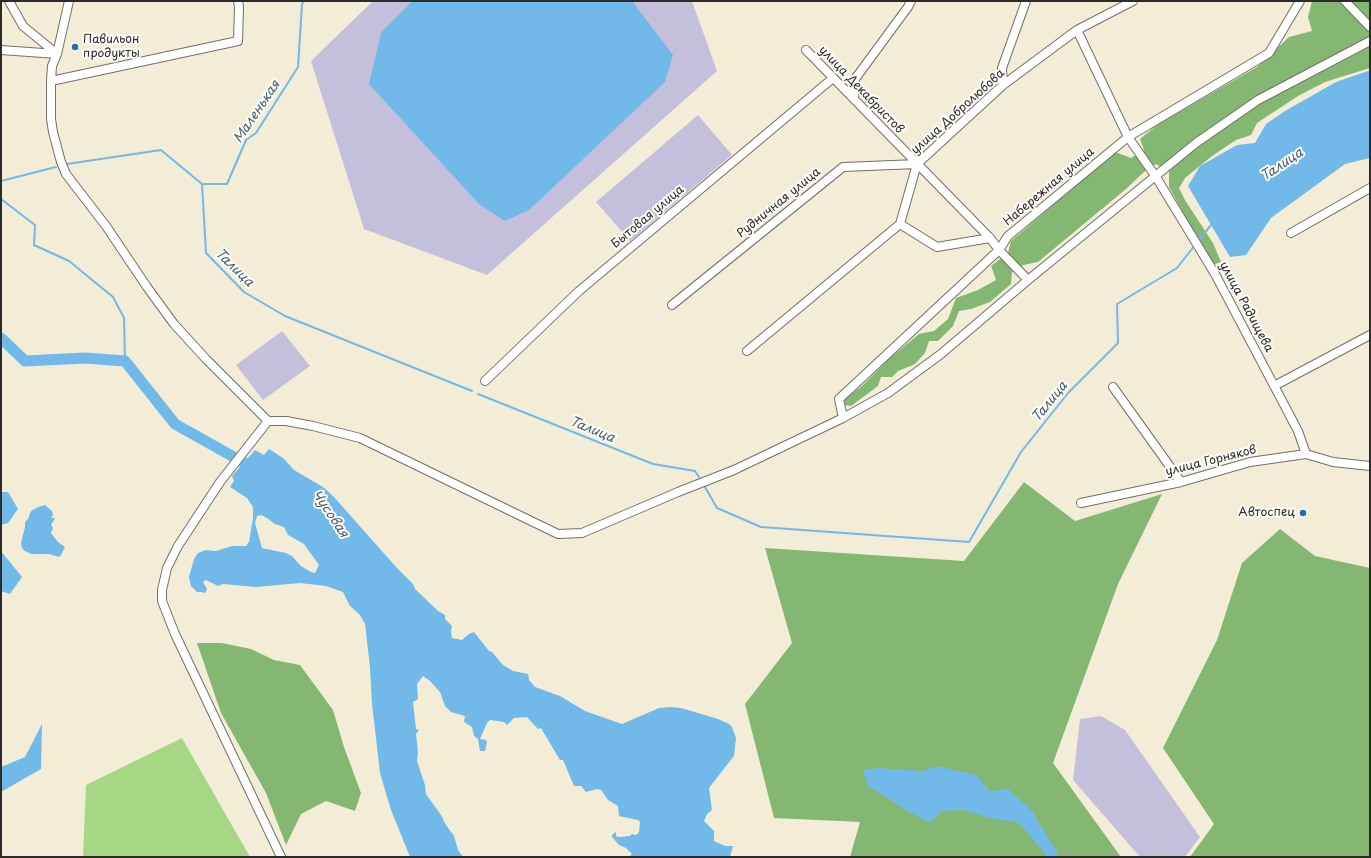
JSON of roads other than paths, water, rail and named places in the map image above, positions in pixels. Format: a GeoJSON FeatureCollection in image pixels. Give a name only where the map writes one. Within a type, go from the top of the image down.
{"type":"FeatureCollection","features":[{"type":"Feature","properties":{"kind":"street"},"geometry":{"type":"LineString","coordinates":[[9,1],[23,26],[57,54]]}},
{"type":"Feature","properties":{"kind":"street"},"geometry":{"type":"LineString","coordinates":[[69,1],[57,54],[52,66],[51,81],[50,118],[61,162],[66,174],[106,226],[174,324],[206,359],[268,421],[286,421],[360,438],[558,534],[582,533],[734,470],[843,418],[888,393],[941,354],[1028,280],[1196,143],[1258,100],[1370,41]]}},
{"type":"Feature","properties":{"kind":"street"},"geometry":{"type":"LineString","coordinates":[[51,81],[238,41],[240,7],[238,1]]}},
{"type":"Feature","properties":{"kind":"street"},"geometry":{"type":"LineString","coordinates":[[854,98],[855,79],[911,1]]}},
{"type":"Feature","properties":{"kind":"street"},"geometry":{"type":"LineString","coordinates":[[1003,85],[1002,68],[1026,1]]}},
{"type":"Feature","properties":{"kind":"street","name":"улица Добролюбова"},"geometry":{"type":"LineString","coordinates":[[900,224],[917,164],[1003,85],[1077,30],[1133,1]]}},
{"type":"Feature","properties":{"kind":"street","name":"Набережная улица"},"geometry":{"type":"LineString","coordinates":[[843,418],[839,399],[999,250],[1008,236],[1128,137],[1269,53],[1300,1]]}},
{"type":"Feature","properties":{"kind":"street"},"geometry":{"type":"LineString","coordinates":[[1345,1],[1370,27]]}},
{"type":"Feature","properties":{"kind":"street","name":"улица Радищева"},"geometry":{"type":"LineString","coordinates":[[1077,30],[1128,137],[1156,177],[1211,268],[1298,431],[1306,454]]}},
{"type":"Feature","properties":{"kind":"street"},"geometry":{"type":"LineString","coordinates":[[1,50],[57,54]]}},
{"type":"Feature","properties":{"kind":"street","name":"улица Декабристов"},"geometry":{"type":"LineString","coordinates":[[806,50],[990,238],[999,250],[1028,280]]}},
{"type":"Feature","properties":{"kind":"street","name":"Бытовая улица"},"geometry":{"type":"LineString","coordinates":[[485,381],[579,291],[833,78]]}},
{"type":"Feature","properties":{"kind":"street","name":"Рудничная улица"},"geometry":{"type":"LineString","coordinates":[[672,305],[843,167],[917,164]]}},
{"type":"Feature","properties":{"kind":"street"},"geometry":{"type":"LineString","coordinates":[[1291,233],[1370,188]]}},
{"type":"Feature","properties":{"kind":"street"},"geometry":{"type":"LineString","coordinates":[[747,351],[900,224],[937,247],[990,238]]}},
{"type":"Feature","properties":{"kind":"street"},"geometry":{"type":"LineString","coordinates":[[1274,386],[1370,335]]}},
{"type":"Feature","properties":{"kind":"street"},"geometry":{"type":"LineString","coordinates":[[1113,387],[1181,482]]}},
{"type":"Feature","properties":{"kind":"street"},"geometry":{"type":"LineString","coordinates":[[268,421],[220,482],[178,546],[167,568],[162,590],[162,601],[175,634],[281,857]]}},
{"type":"Feature","properties":{"kind":"street","name":"улица Горняков"},"geometry":{"type":"LineString","coordinates":[[1081,503],[1181,482],[1250,462],[1306,454],[1333,462],[1370,466]]}},
{"type":"Feature","properties":{"kind":"water"},"geometry":{"type":"Polygon","coordinates":[[[412,1],[632,1],[673,55],[665,82],[529,210],[505,221],[479,204],[369,84],[381,33],[412,1]]]}},
{"type":"Feature","properties":{"kind":"water"},"geometry":{"type":"Polygon","coordinates":[[[1370,71],[1370,158],[1345,164],[1271,218],[1246,255],[1230,257],[1188,186],[1200,166],[1237,145],[1255,143],[1266,124],[1285,111],[1336,82],[1370,71]]]}},
{"type":"Feature","properties":{"kind":"water"},"geometry":{"type":"Polygon","coordinates":[[[269,449],[283,458],[294,470],[323,487],[333,496],[413,584],[415,589],[438,611],[445,615],[445,619],[452,626],[452,638],[462,640],[474,632],[489,651],[492,652],[503,665],[513,671],[528,674],[529,680],[535,687],[560,696],[585,711],[622,724],[659,708],[671,707],[681,708],[718,719],[729,724],[732,727],[736,738],[734,756],[709,788],[712,810],[707,814],[704,821],[714,831],[714,841],[725,846],[733,846],[730,857],[629,857],[632,854],[626,848],[619,845],[612,835],[616,832],[616,836],[619,837],[630,836],[632,834],[636,835],[639,832],[640,822],[638,820],[619,816],[618,806],[608,800],[601,790],[597,789],[586,792],[581,786],[574,786],[563,760],[560,760],[541,728],[538,729],[527,717],[514,718],[507,725],[504,722],[490,720],[487,723],[480,739],[486,740],[487,742],[485,751],[480,751],[478,739],[474,736],[472,727],[464,722],[465,716],[451,712],[445,706],[440,692],[423,676],[417,684],[418,699],[413,702],[416,729],[419,730],[416,734],[418,753],[417,761],[425,785],[426,794],[454,836],[458,850],[463,857],[410,857],[391,810],[380,773],[365,624],[360,615],[350,606],[343,592],[326,586],[300,583],[256,587],[223,584],[218,586],[206,580],[203,582],[207,589],[205,593],[197,592],[191,586],[189,577],[194,559],[198,553],[206,550],[216,551],[232,546],[246,546],[249,542],[253,518],[253,507],[247,498],[230,487],[234,481],[232,476],[255,450],[264,455],[269,449]],[[261,515],[257,516],[255,523],[262,548],[286,553],[292,556],[301,566],[315,573],[319,565],[304,544],[288,535],[284,527],[275,524],[261,515]]]}},
{"type":"Feature","properties":{"kind":"water"},"geometry":{"type":"Polygon","coordinates":[[[1,492],[8,492],[18,509],[8,523],[1,525],[1,492]]]}},
{"type":"Feature","properties":{"kind":"water"},"geometry":{"type":"Polygon","coordinates":[[[45,505],[52,511],[53,515],[51,518],[55,518],[51,525],[53,528],[51,533],[58,542],[65,547],[59,557],[49,554],[31,554],[22,548],[21,543],[25,522],[31,511],[45,505]]]}},
{"type":"Feature","properties":{"kind":"water"},"geometry":{"type":"Polygon","coordinates":[[[1,551],[22,577],[10,594],[1,591],[1,551]]]}},
{"type":"Feature","properties":{"kind":"water"},"geometry":{"type":"Polygon","coordinates":[[[42,724],[41,769],[1,792],[1,767],[25,757],[42,724]]]}},
{"type":"Feature","properties":{"kind":"water"},"geometry":{"type":"Polygon","coordinates":[[[937,766],[976,775],[990,791],[1008,789],[1032,811],[1057,852],[1057,857],[1048,857],[1019,823],[989,818],[964,810],[942,811],[930,823],[906,810],[867,785],[863,770],[878,768],[922,771],[937,766]]]}},
{"type":"Feature","properties":{"kind":"waterway","name":"Маленькая"},"geometry":{"type":"LineString","coordinates":[[202,184],[227,184],[246,140],[256,133],[298,67],[302,4],[304,1]]}},
{"type":"Feature","properties":{"kind":"waterway","name":"Талица"},"geometry":{"type":"LineString","coordinates":[[67,164],[161,150],[202,184],[206,253],[244,292],[285,316],[472,391]]}},
{"type":"Feature","properties":{"kind":"waterway","name":"Талица"},"geometry":{"type":"LineString","coordinates":[[1,181],[56,167]]}},
{"type":"Feature","properties":{"kind":"waterway"},"geometry":{"type":"LineString","coordinates":[[1,199],[35,225],[34,245],[69,261],[113,297],[124,318],[125,361]]}},
{"type":"Feature","properties":{"kind":"waterway","name":"Талица"},"geometry":{"type":"LineString","coordinates":[[1198,241],[1212,224],[1213,225]]}},
{"type":"Feature","properties":{"kind":"waterway","name":"Талица"},"geometry":{"type":"LineString","coordinates":[[705,487],[717,508],[761,527],[969,542],[1021,452],[1068,393],[1118,343],[1117,304],[1177,268],[1195,245]]}},
{"type":"Feature","properties":{"kind":"waterway","name":"Чусовая"},"geometry":{"type":"LineString","coordinates":[[1,338],[25,361],[85,358],[125,361],[175,424],[257,470]]}},
{"type":"Feature","properties":{"kind":"waterway","name":"Талица"},"geometry":{"type":"LineString","coordinates":[[478,394],[653,464],[695,471],[699,477]]}},
{"type":"Feature","properties":{"kind":"place","name":"Павильон продукты"},"geometry":{"type":"Point","coordinates":[75,47]}},
{"type":"Feature","properties":{"kind":"place","name":"Автоспец"},"geometry":{"type":"Point","coordinates":[1303,513]}}]}
